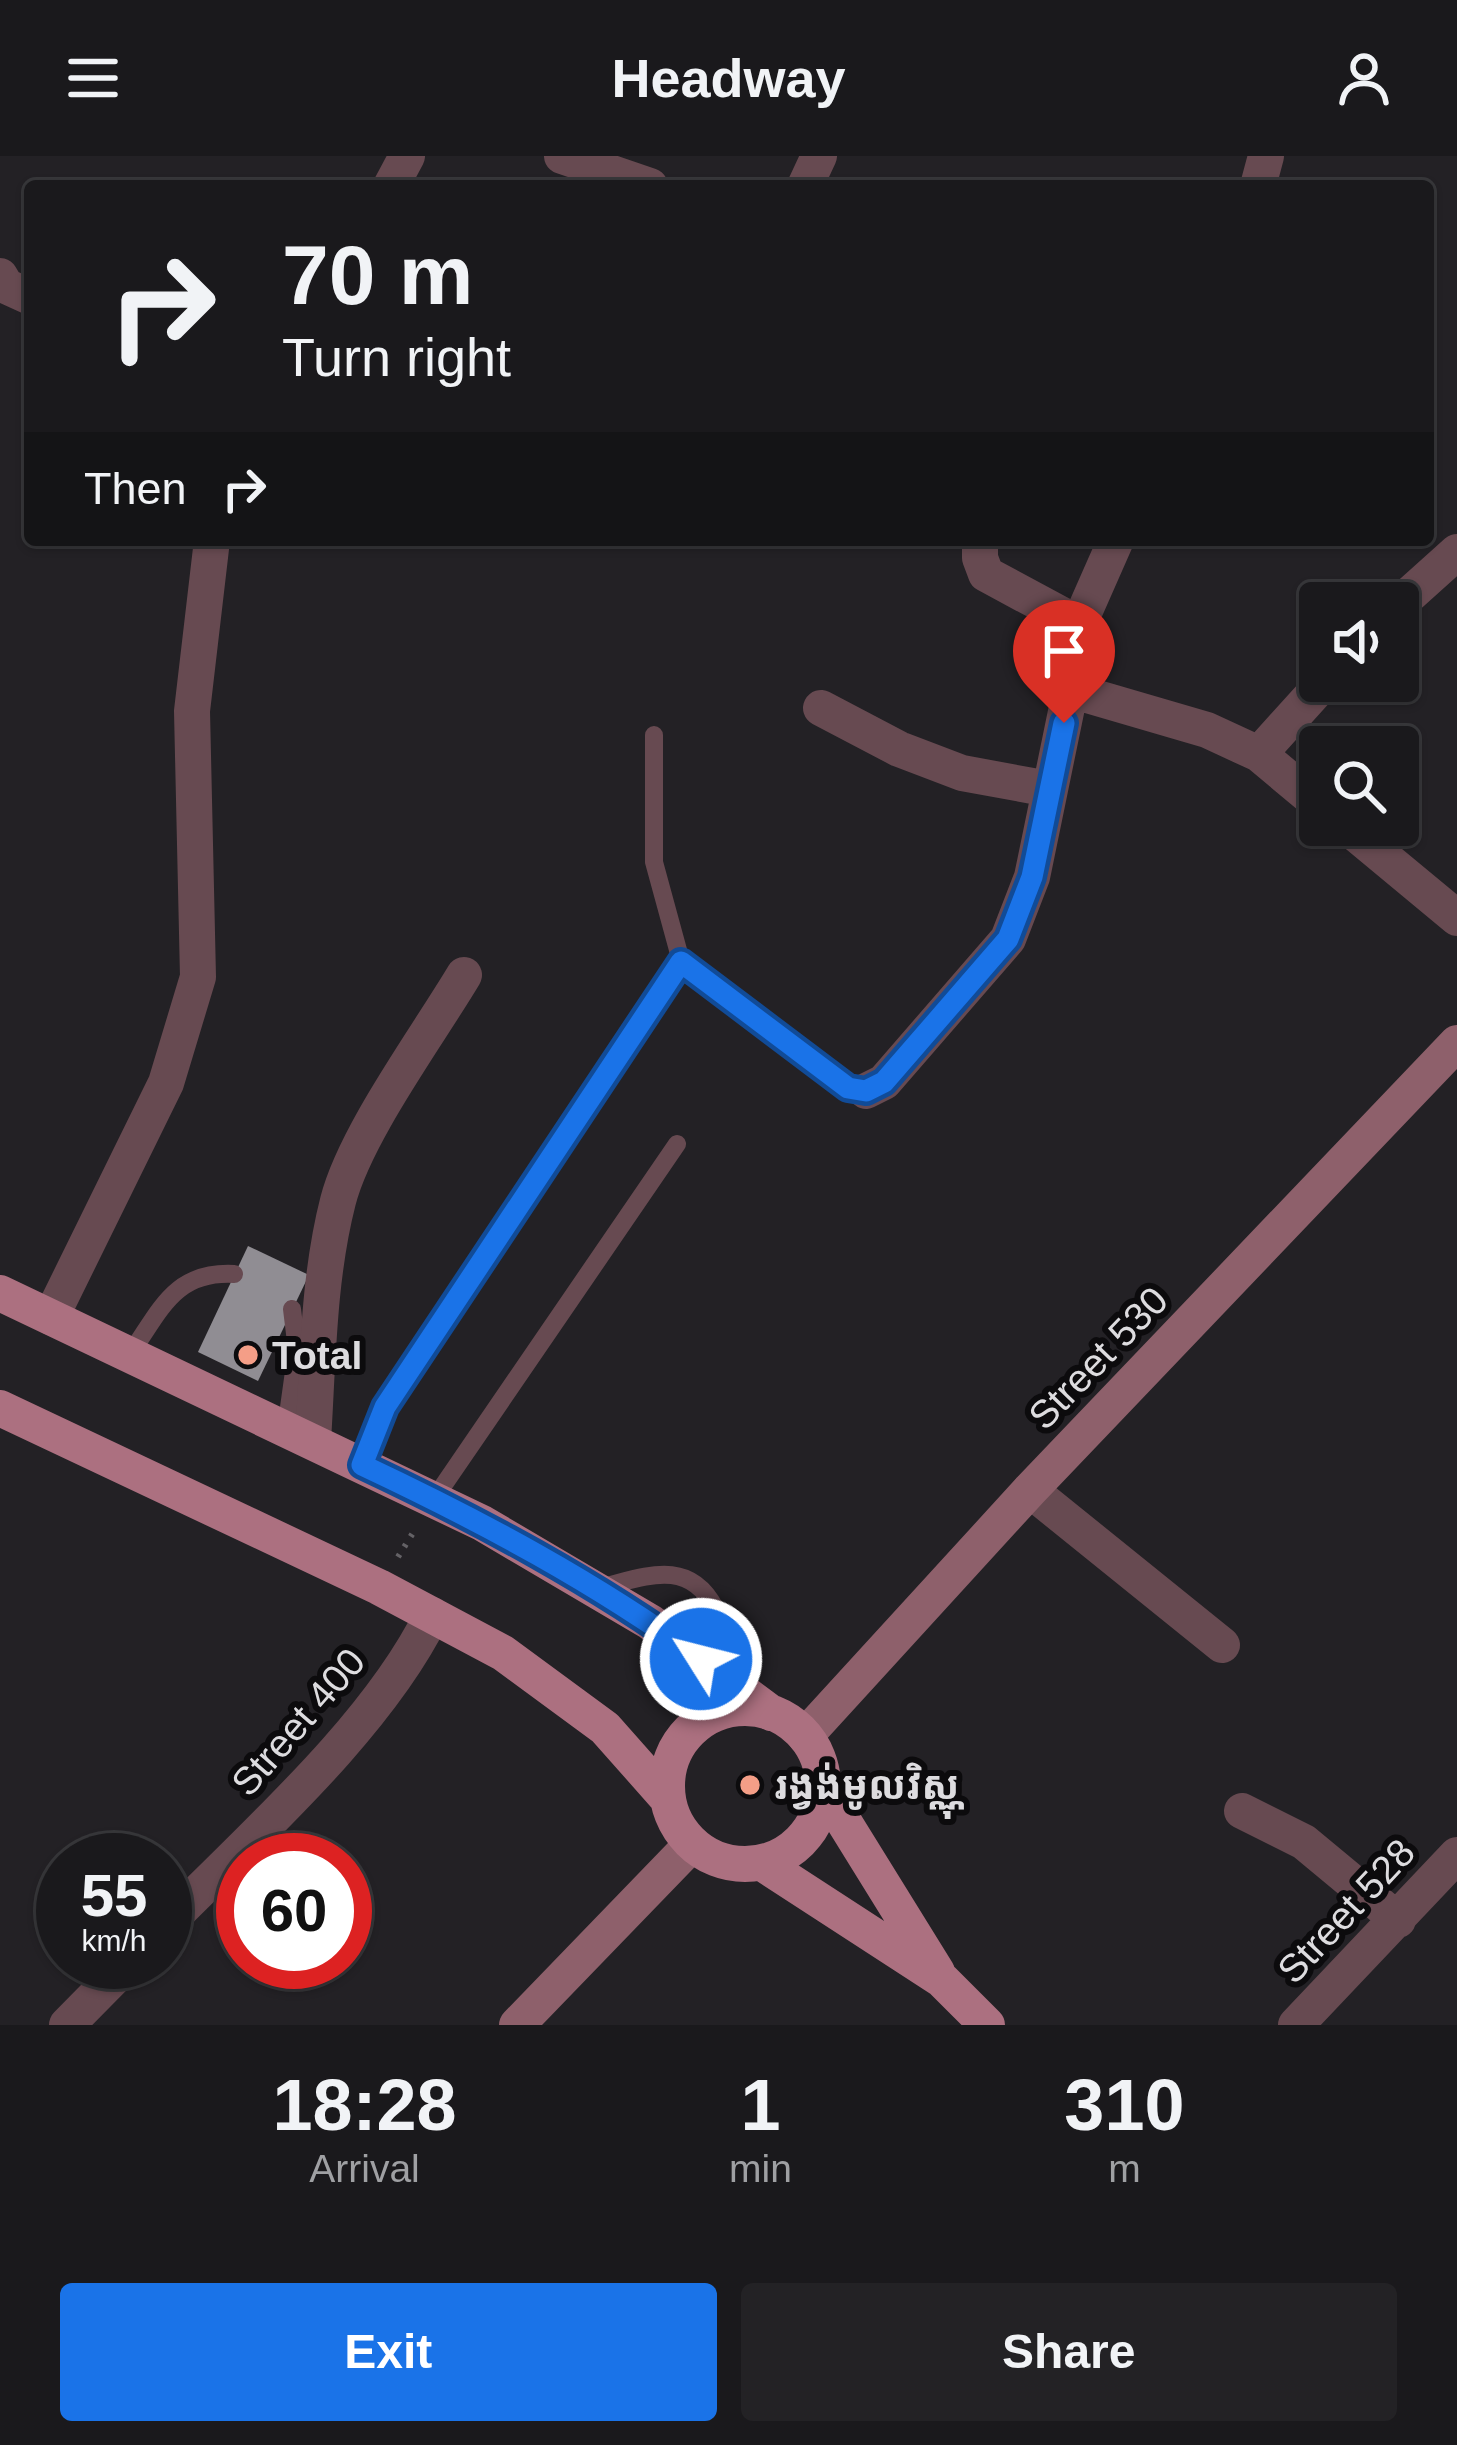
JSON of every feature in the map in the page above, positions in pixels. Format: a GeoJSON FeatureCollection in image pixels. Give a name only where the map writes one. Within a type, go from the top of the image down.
{"type":"FeatureCollection","features":[{"type":"Feature","properties":{"kind":"main road"},"geometry":{"type":"LineString","coordinates":[[0,1292],[434,1499],[598,1588],[805,1736],[821,1769],[823,1787],[818,1813],[806,1836],[786,1853],[762,1863],[713,1858],[692,1844],[672,1815],[668,1798],[671,1761],[694,1727],[730,1710],[771,1713]]}},
{"type":"Feature","properties":{"kind":"main road"},"geometry":{"type":"LineString","coordinates":[[0,1408],[379,1588],[502,1653],[604,1728],[668,1798]]}},
{"type":"Feature","properties":{"kind":"main road"},"geometry":{"type":"LineString","coordinates":[[823,1787],[942,1980]]}},
{"type":"Feature","properties":{"kind":"main road"},"geometry":{"type":"LineString","coordinates":[[762,1863],[942,1980],[987,2025]]}},
{"type":"Feature","properties":{"kind":"street"},"geometry":{"type":"LineString","coordinates":[[562,156],[632,180]]}},
{"type":"Feature","properties":{"kind":"street"},"geometry":{"type":"LineString","coordinates":[[51,1317],[166,1083],[198,977],[192,711],[211,546]]}},
{"type":"Feature","properties":{"kind":"street"},"geometry":{"type":"LineString","coordinates":[[980,546],[986,574],[1079,624]]}},
{"type":"Feature","properties":{"kind":"street"},"geometry":{"type":"LineString","coordinates":[[866,1091],[884,1082],[1008,939],[1032,877],[1079,624],[1113,546]]}},
{"type":"Feature","properties":{"kind":"street"},"geometry":{"type":"LineString","coordinates":[[1419,586],[1457,552]]}},
{"type":"Feature","properties":{"kind":"street"},"geometry":{"type":"LineString","coordinates":[[1070,690],[1207,730],[1259,754],[1299,787]]}},
{"type":"Feature","properties":{"kind":"street"},"geometry":{"type":"LineString","coordinates":[[1259,754],[1306,702]]}},
{"type":"Feature","properties":{"kind":"street"},"geometry":{"type":"LineString","coordinates":[[821,708],[899,748],[962,773],[1049,789]]}},
{"type":"Feature","properties":{"kind":"street"},"geometry":{"type":"LineString","coordinates":[[1370,846],[1457,918]]}},
{"type":"Feature","properties":{"kind":"street"},"geometry":{"type":"LineString","coordinates":[[300,1435],[338,1198],[364,1139],[464,975]]}},
{"type":"Feature","properties":{"kind":"street","name":"Street 530"},"geometry":{"type":"LineString","coordinates":[[805,1736],[1030,1490],[1456,1047]]}},
{"type":"Feature","properties":{"kind":"street"},"geometry":{"type":"LineString","coordinates":[[1030,1490],[1222,1645]]}},
{"type":"Feature","properties":{"kind":"street","name":"Street 400"},"geometry":{"type":"LineString","coordinates":[[192,1898],[316,1772],[413,1653],[431,1616]]}},
{"type":"Feature","properties":{"kind":"street"},"geometry":{"type":"LineString","coordinates":[[1242,1811],[1304,1842],[1398,1920]]}},
{"type":"Feature","properties":{"kind":"street"},"geometry":{"type":"LineString","coordinates":[[517,2025],[692,1844]]}},
{"type":"Feature","properties":{"kind":"street","name":"Street 528"},"geometry":{"type":"LineString","coordinates":[[1296,2025],[1457,1855]]}},
{"type":"Feature","properties":{"kind":"street"},"geometry":{"type":"LineString","coordinates":[[67,2025],[102,1989]]}},
{"type":"Feature","properties":{"kind":"lane"},"geometry":{"type":"LineString","coordinates":[[654,735],[654,862],[681,962],[848,1088],[866,1091]]}},
{"type":"Feature","properties":{"kind":"lane"},"geometry":{"type":"LineString","coordinates":[[362,1465],[385,1407],[681,962]]}},
{"type":"Feature","properties":{"kind":"lane"},"geometry":{"type":"LineString","coordinates":[[434,1499],[676,1144]]}},
{"type":"Feature","properties":{"kind":"lane"},"geometry":{"type":"LineString","coordinates":[[130,1354],[180,1283],[210,1273],[234,1274]]}},
{"type":"Feature","properties":{"kind":"lane"},"geometry":{"type":"LineString","coordinates":[[292,1309],[300,1435]]}},
{"type":"Feature","properties":{"kind":"lane"},"geometry":{"type":"LineString","coordinates":[[598,1588],[671,1572],[704,1587],[715,1608],[701,1659]]}},
{"type":"Feature","properties":{"kind":"path"},"geometry":{"type":"LineString","coordinates":[[379,1588],[434,1499]]}},
{"type":"Feature","properties":{"kind":"building"},"geometry":{"type":"Polygon","coordinates":[[[248,1246],[309,1275],[258,1381],[198,1352],[248,1246]]]}},
{"type":"Feature","properties":{"kind":"place","name":"Total"},"geometry":{"type":"Point","coordinates":[248,1355]}},
{"type":"Feature","properties":{"kind":"place","name":"រង្វង់មូលវិស្ណុ"},"geometry":{"type":"Point","coordinates":[750,1785]}},
{"type":"Feature","properties":{"kind":"route"},"geometry":{"type":"LineString","coordinates":[[701,1659],[598,1588],[482,1523],[362,1465],[385,1407],[681,962],[848,1088],[866,1091],[884,1082],[1008,939],[1032,877],[1064,723]]}}]}
